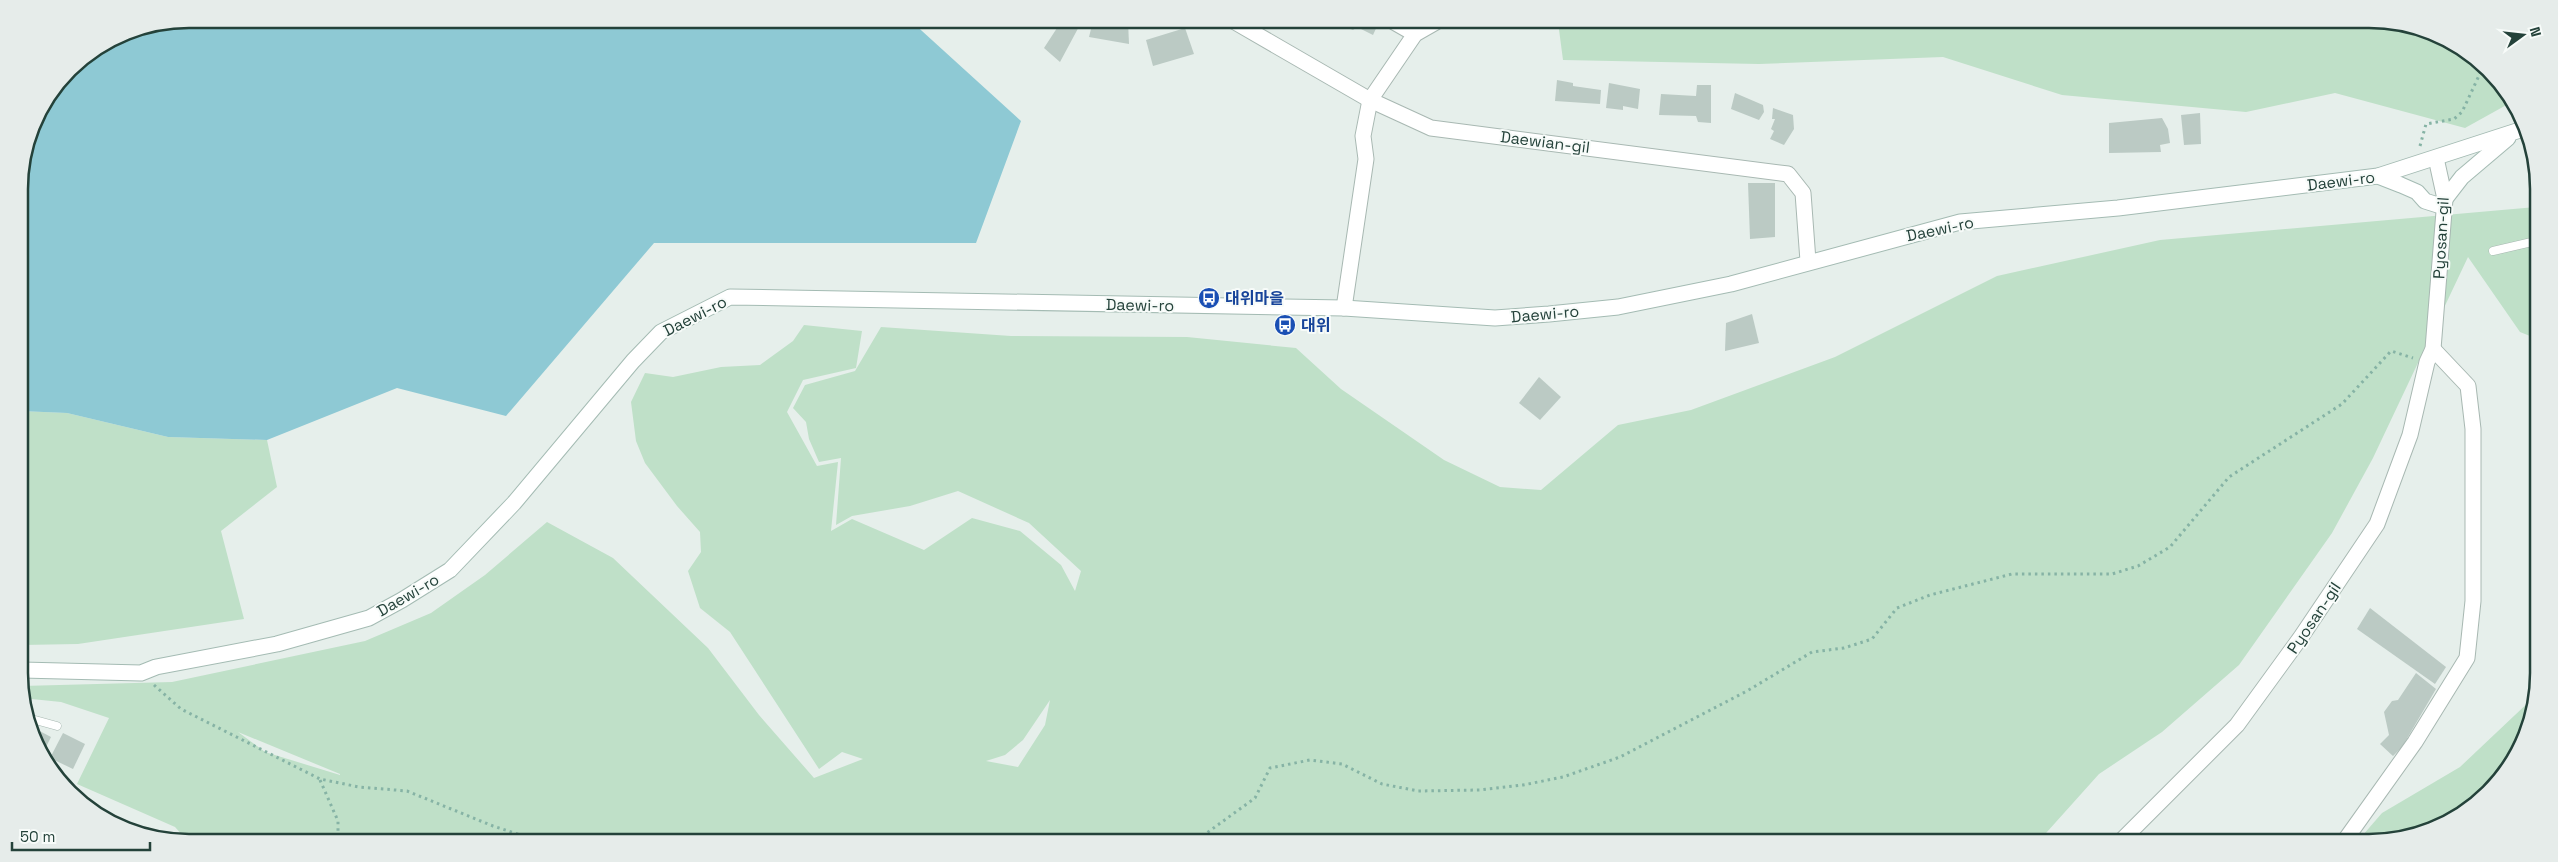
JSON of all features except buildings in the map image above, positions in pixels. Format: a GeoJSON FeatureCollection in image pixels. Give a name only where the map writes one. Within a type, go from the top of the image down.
{"type":"FeatureCollection","features":[{"type":"Feature","properties":{"kind":"main road","name":"Daewian-gil"},"geometry":{"type":"LineString","coordinates":[[1246,28],[1370,100],[1431,128],[1788,174],[1803,193],[1808,262]]}},
{"type":"Feature","properties":{"kind":"main road"},"geometry":{"type":"LineString","coordinates":[[1404,28],[1415,34]]}},
{"type":"Feature","properties":{"kind":"main road"},"geometry":{"type":"LineString","coordinates":[[1344,308],[1366,159],[1362,136],[1370,100],[1415,34],[1426,28]]}},
{"type":"Feature","properties":{"kind":"main road"},"geometry":{"type":"LineString","coordinates":[[2378,176],[2417,192],[2424,201],[2444,203],[2462,177],[2519,130]]}},
{"type":"Feature","properties":{"kind":"main road","name":"Daewi-ro"},"geometry":{"type":"LineString","coordinates":[[28,670],[141,672],[277,644],[369,618],[450,570],[514,502],[633,361],[661,332],[730,297],[1344,308],[1495,318],[1589,310],[1618,307],[1730,284],[1960,222],[2118,208],[2378,176],[2519,130]]}},
{"type":"Feature","properties":{"kind":"main road","name":"Pyosan-gil"},"geometry":{"type":"LineString","coordinates":[[2128,834],[2237,725],[2301,638],[2377,524],[2410,435],[2430,355],[2444,203],[2436,158]]}},
{"type":"Feature","properties":{"kind":"main road"},"geometry":{"type":"LineString","coordinates":[[2349,834],[2415,742],[2467,658],[2473,601],[2472,429],[2468,386],[2430,355]]}},
{"type":"Feature","properties":{"kind":"lane"},"geometry":{"type":"LineString","coordinates":[[2494,251],[2530,242]]}},
{"type":"Feature","properties":{"kind":"lane"},"geometry":{"type":"LineString","coordinates":[[35,720],[57,726]]}},
{"type":"Feature","properties":{"kind":"path"},"geometry":{"type":"LineString","coordinates":[[2410,167],[2419,150],[2426,124],[2454,119],[2462,112],[2480,72]]}},
{"type":"Feature","properties":{"kind":"path"},"geometry":{"type":"LineString","coordinates":[[1205,834],[1256,798],[1270,768],[1310,760],[1342,764],[1382,784],[1418,791],[1480,790],[1523,785],[1563,777],[1620,757],[1748,691],[1812,652],[1844,648],[1872,639],[1898,608],[1930,595],[2012,574],[2112,574],[2138,566],[2170,547],[2229,478],[2342,404],[2390,351],[2430,355]]}},
{"type":"Feature","properties":{"kind":"path"},"geometry":{"type":"LineString","coordinates":[[141,672],[181,709],[320,779],[360,787],[407,791],[518,834]]}},
{"type":"Feature","properties":{"kind":"path"},"geometry":{"type":"LineString","coordinates":[[320,779],[338,821],[338,834]]}},
{"type":"Feature","properties":{"kind":"green space"},"geometry":{"type":"Polygon","coordinates":[[[1559,28],[2390,29],[2421,36],[2459,55],[2490,82],[2506,105],[2465,128],[2335,93],[2246,112],[2062,95],[1943,57],[1759,64],[1563,60],[1559,28]]]}},
{"type":"Feature","properties":{"kind":"green space"},"geometry":{"type":"Polygon","coordinates":[[[2530,208],[2530,336],[2520,332],[2468,257],[2373,458],[2332,533],[2239,665],[2162,732],[2099,774],[2045,834],[181,834],[175,827],[77,784],[109,718],[61,702],[30,699],[29,686],[172,682],[365,641],[431,613],[485,575],[547,522],[613,558],[708,648],[759,715],[814,778],[863,759],[842,752],[819,769],[730,632],[700,608],[688,571],[701,552],[700,532],[677,506],[645,463],[636,441],[631,402],[645,373],[673,377],[721,367],[760,365],[793,341],[804,325],[862,331],[856,368],[803,380],[787,412],[817,466],[838,462],[831,531],[852,519],[924,550],[972,518],[1020,531],[1061,565],[1075,591],[1081,571],[1029,523],[958,491],[910,506],[852,516],[836,525],[841,458],[819,462],[809,439],[806,422],[793,408],[805,385],[855,371],[881,327],[1011,336],[1187,337],[1296,348],[1341,389],[1444,460],[1500,487],[1541,490],[1618,425],[1691,410],[1835,357],[1997,276],[2160,240],[2530,208]],[[1050,700],[1023,740],[1005,755],[986,761],[1018,767],[1045,725],[1050,700]],[[238,732],[265,752],[340,774],[238,732]]]}},
{"type":"Feature","properties":{"kind":"green space"},"geometry":{"type":"Polygon","coordinates":[[[28,411],[67,413],[168,437],[267,440],[277,487],[221,531],[244,619],[78,644],[28,645],[28,411]]]}},
{"type":"Feature","properties":{"kind":"green space"},"geometry":{"type":"Polygon","coordinates":[[[2527,703],[2522,725],[2514,744],[2503,763],[2476,794],[2450,813],[2421,826],[2380,834],[2364,834],[2382,813],[2460,767],[2527,703]]]}},
{"type":"Feature","properties":{"kind":"water"},"geometry":{"type":"Polygon","coordinates":[[[189,28],[919,28],[1021,121],[976,243],[654,243],[506,416],[397,388],[267,440],[168,437],[67,413],[28,411],[28,178],[33,147],[44,118],[55,99],[82,68],[118,44],[147,33],[189,28]]]}},
{"type":"Feature","properties":{"kind":"place","name":"대위마을"},"geometry":{"type":"Point","coordinates":[1209,298]}},
{"type":"Feature","properties":{"kind":"place","name":"대위"},"geometry":{"type":"Point","coordinates":[1285,325]}}]}
